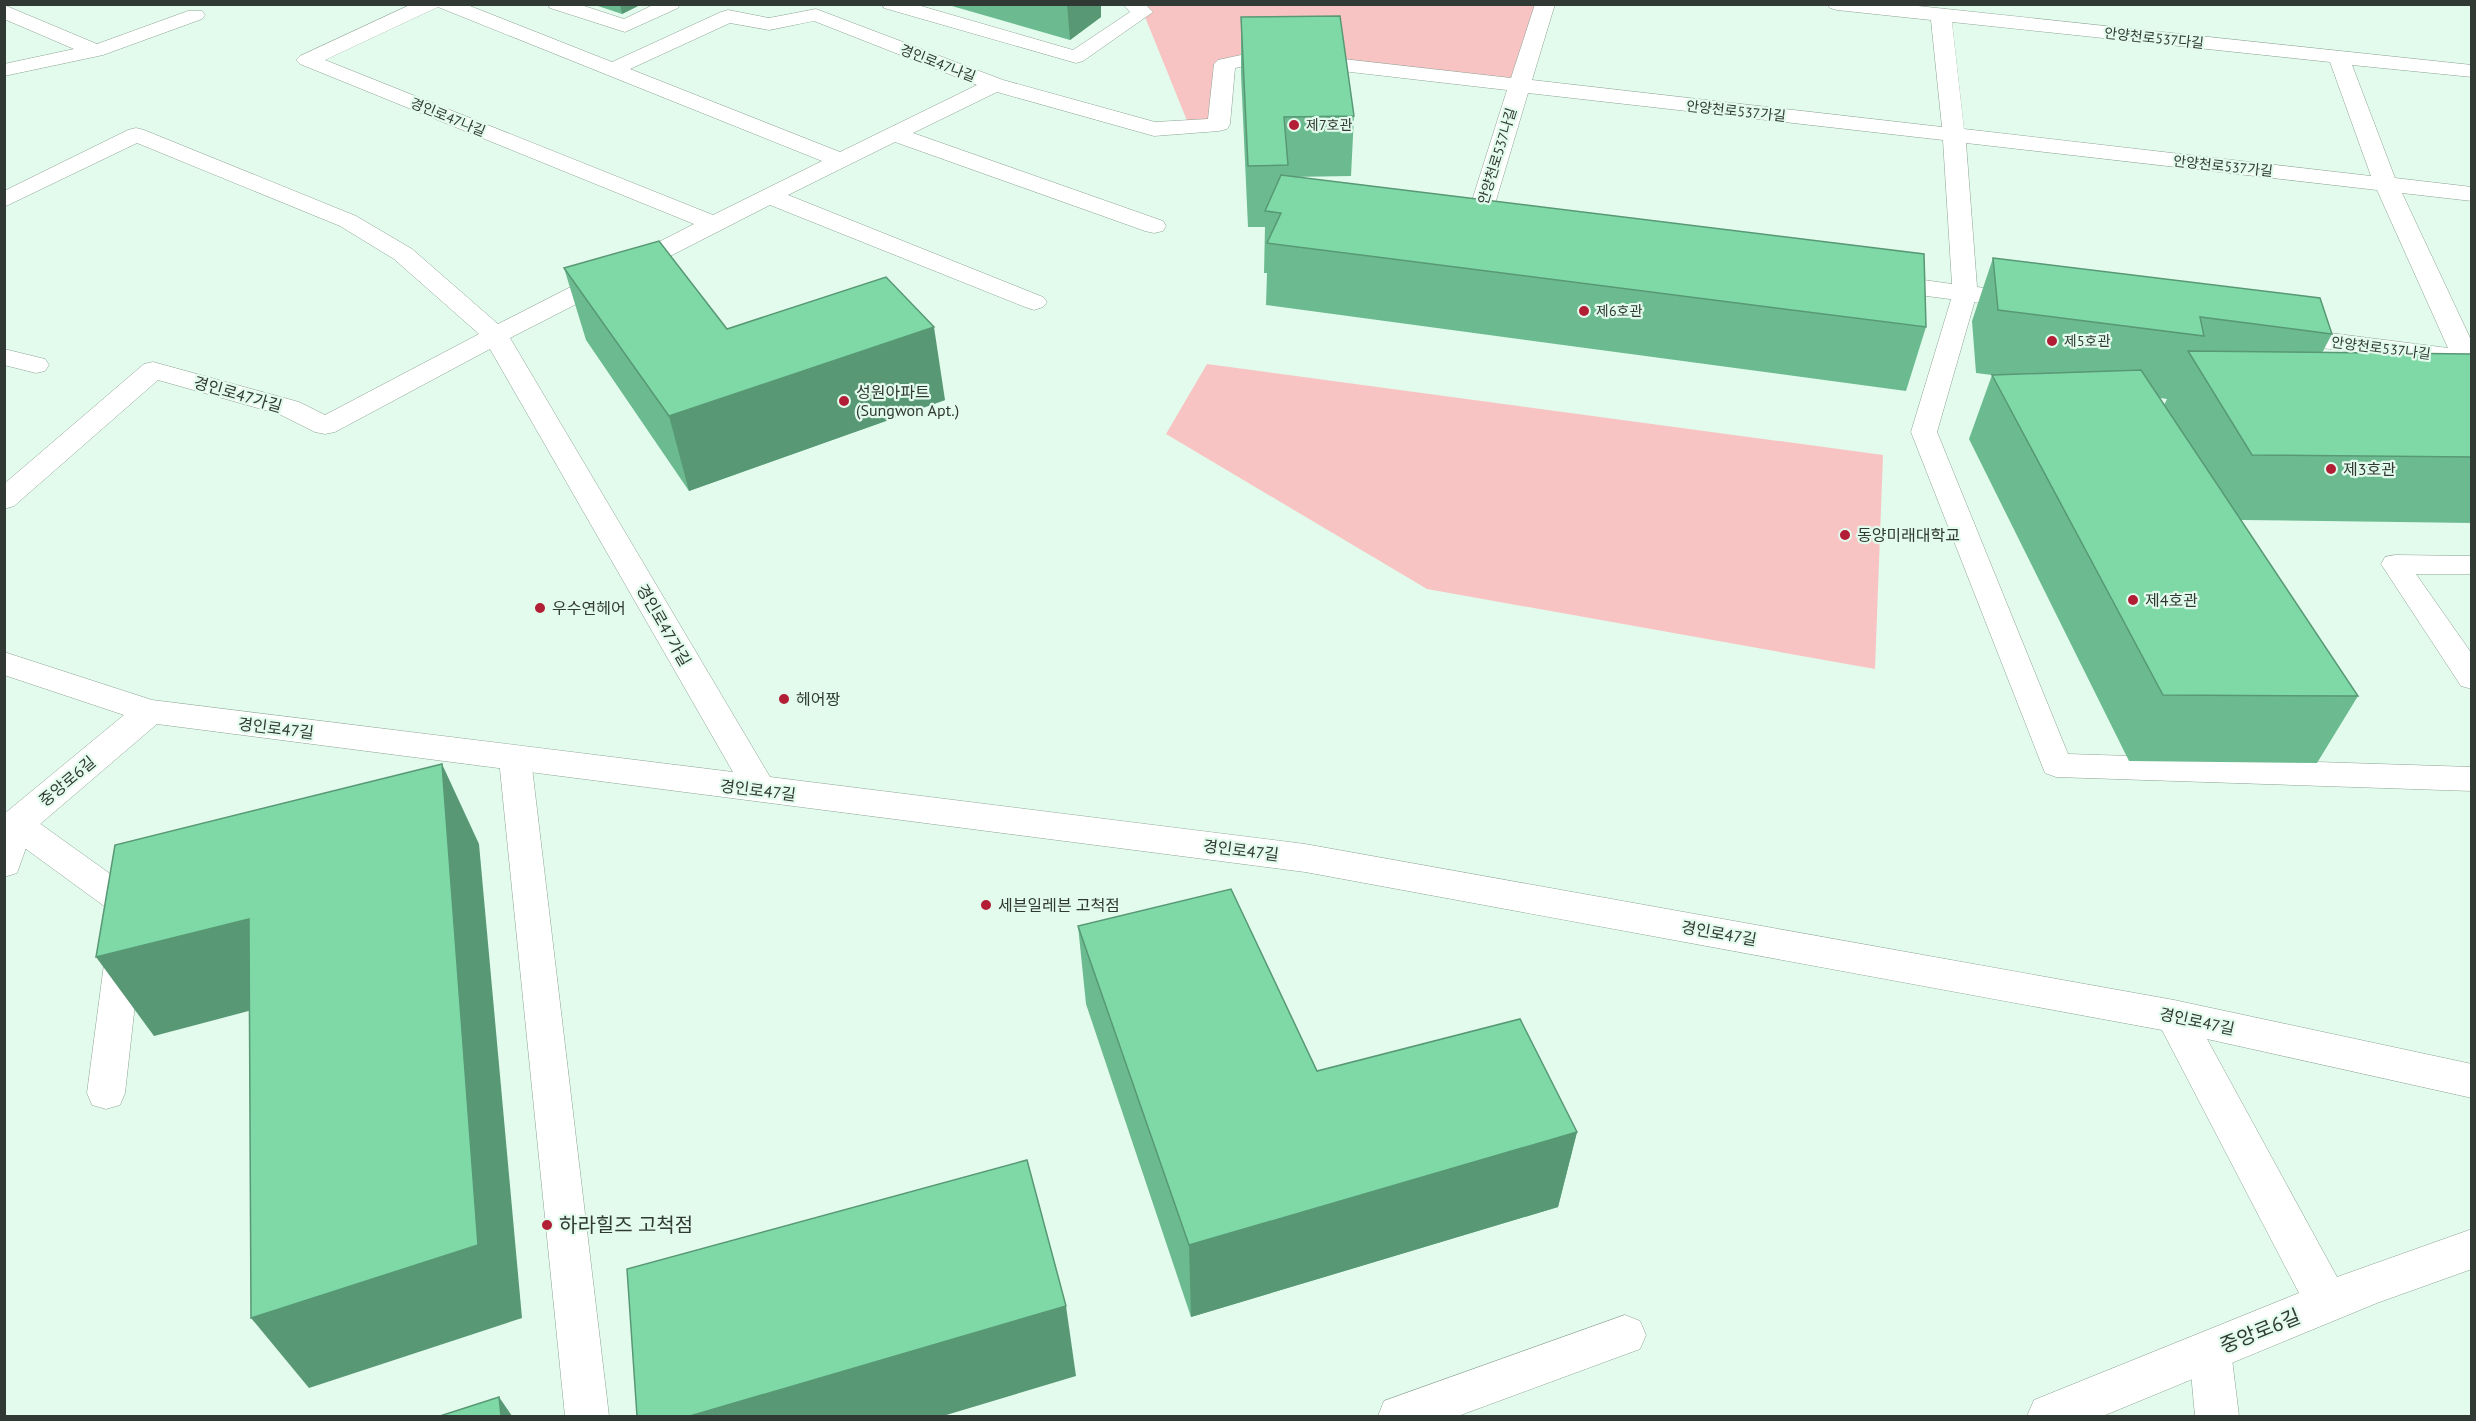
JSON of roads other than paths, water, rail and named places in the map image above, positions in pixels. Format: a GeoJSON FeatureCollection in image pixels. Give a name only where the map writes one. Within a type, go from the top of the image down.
{"type":"FeatureCollection","features":[{"type":"Feature","properties":{"kind":"street","name":"경인로47나길"},"geometry":{"type":"LineString","coordinates":[[430,4],[307,60],[714,224]]}},
{"type":"Feature","properties":{"kind":"street"},"geometry":{"type":"LineString","coordinates":[[446,4],[841,160]]}},
{"type":"Feature","properties":{"kind":"street"},"geometry":{"type":"LineString","coordinates":[[1518,87],[1545,4]]}},
{"type":"Feature","properties":{"kind":"street","name":"안양천로537다길"},"geometry":{"type":"LineString","coordinates":[[1837,4],[2472,71]]}},
{"type":"Feature","properties":{"kind":"street"},"geometry":{"type":"LineString","coordinates":[[4,11],[96,51]]}},
{"type":"Feature","properties":{"kind":"street"},"geometry":{"type":"LineString","coordinates":[[4,70],[96,51],[195,15]]}},
{"type":"Feature","properties":{"kind":"street","name":"경인로47나길"},"geometry":{"type":"LineString","coordinates":[[612,70],[728,16],[769,24],[816,15],[995,85],[1154,129],[1219,124],[1225,64],[1264,56],[1518,87]]}},
{"type":"Feature","properties":{"kind":"street"},"geometry":{"type":"LineString","coordinates":[[1941,15],[1954,136],[1965,293]]}},
{"type":"Feature","properties":{"kind":"street"},"geometry":{"type":"LineString","coordinates":[[2339,57],[2386,184],[2469,359]]}},
{"type":"Feature","properties":{"kind":"street","name":"경인로47나길"},"geometry":{"type":"LineString","coordinates":[[495,335],[995,85]]}},
{"type":"Feature","properties":{"kind":"street","name":"안양천로537가길"},"geometry":{"type":"LineString","coordinates":[[1518,87],[2472,194]]}},
{"type":"Feature","properties":{"kind":"street","name":"안양천로537나길"},"geometry":{"type":"LineString","coordinates":[[1510,234],[1475,229],[1518,87]]}},
{"type":"Feature","properties":{"kind":"street"},"geometry":{"type":"LineString","coordinates":[[894,134],[1154,226]]}},
{"type":"Feature","properties":{"kind":"street","name":"경인로47가길"},"geometry":{"type":"LineString","coordinates":[[4,200],[136,135],[348,221],[403,254],[495,335],[760,790]]}},
{"type":"Feature","properties":{"kind":"street"},"geometry":{"type":"LineString","coordinates":[[769,196],[1034,302]]}},
{"type":"Feature","properties":{"kind":"street"},"geometry":{"type":"LineString","coordinates":[[1860,279],[2046,304]]}},
{"type":"Feature","properties":{"kind":"street","name":"안양천로537나길"},"geometry":{"type":"LineString","coordinates":[[2256,331],[2469,359]]}},
{"type":"Feature","properties":{"kind":"street","name":"경인로47가길"},"geometry":{"type":"LineString","coordinates":[[4,500],[153,370],[289,408],[325,426],[495,335]]}},
{"type":"Feature","properties":{"kind":"street"},"geometry":{"type":"LineString","coordinates":[[4,357],[36,365]]}},
{"type":"Feature","properties":{"kind":"street","name":"경인로47길"},"geometry":{"type":"LineString","coordinates":[[4,663],[150,711],[1305,858],[2174,1016],[2472,1081]]}},
{"type":"Feature","properties":{"kind":"street","name":"중앙로6길"},"geometry":{"type":"LineString","coordinates":[[10,823],[150,711]]}},
{"type":"Feature","properties":{"kind":"street"},"geometry":{"type":"LineString","coordinates":[[4,863],[10,823]]}},
{"type":"Feature","properties":{"kind":"street"},"geometry":{"type":"LineString","coordinates":[[2174,1016],[2328,1303]]}},
{"type":"Feature","properties":{"kind":"street","name":"중앙로6길"},"geometry":{"type":"LineString","coordinates":[[2050,1416],[2369,1285],[2472,1250]]}},
{"type":"Feature","properties":{"kind":"lane"},"geometry":{"type":"LineString","coordinates":[[557,4],[625,26],[671,4]]}},
{"type":"Feature","properties":{"kind":"lane"},"geometry":{"type":"LineString","coordinates":[[891,4],[1076,57],[1143,12],[1132,4]]}},
{"type":"Feature","properties":{"kind":"lane"},"geometry":{"type":"LineString","coordinates":[[1965,293],[1924,432],[2056,765],[2472,779]]}},
{"type":"Feature","properties":{"kind":"lane"},"geometry":{"type":"LineString","coordinates":[[2472,565],[2395,564],[2472,678]]}},
{"type":"Feature","properties":{"kind":"lane"},"geometry":{"type":"LineString","coordinates":[[515,759],[587,1416]]}},
{"type":"Feature","properties":{"kind":"lane"},"geometry":{"type":"LineString","coordinates":[[10,823],[129,906],[106,1093]]}},
{"type":"Feature","properties":{"kind":"lane"},"geometry":{"type":"LineString","coordinates":[[1400,1416],[1625,1335]]}},
{"type":"Feature","properties":{"kind":"lane"},"geometry":{"type":"LineString","coordinates":[[2210,1351],[2217,1416]]}},
{"type":"Feature","properties":{"kind":"place","name":"제7호관"},"geometry":{"type":"Point","coordinates":[1294,125]}},
{"type":"Feature","properties":{"kind":"place","name":"제6호관"},"geometry":{"type":"Point","coordinates":[1584,311]}},
{"type":"Feature","properties":{"kind":"place","name":"제5호관"},"geometry":{"type":"Point","coordinates":[2052,341]}},
{"type":"Feature","properties":{"kind":"place","name":"성원아파트 (Sungwon Apt.)"},"geometry":{"type":"Point","coordinates":[844,401]}},
{"type":"Feature","properties":{"kind":"place","name":"제3호관"},"geometry":{"type":"Point","coordinates":[2331,469]}},
{"type":"Feature","properties":{"kind":"place","name":"동양미래대학교"},"geometry":{"type":"Point","coordinates":[1845,535]}},
{"type":"Feature","properties":{"kind":"place","name":"제4호관"},"geometry":{"type":"Point","coordinates":[2133,600]}},
{"type":"Feature","properties":{"kind":"place","name":"우수연헤어"},"geometry":{"type":"Point","coordinates":[540,608]}},
{"type":"Feature","properties":{"kind":"place","name":"헤어짱"},"geometry":{"type":"Point","coordinates":[784,699]}},
{"type":"Feature","properties":{"kind":"place","name":"세븐일레븐 고척점"},"geometry":{"type":"Point","coordinates":[986,905]}},
{"type":"Feature","properties":{"kind":"place","name":"하라힐즈 고척점"},"geometry":{"type":"Point","coordinates":[547,1225]}}]}
